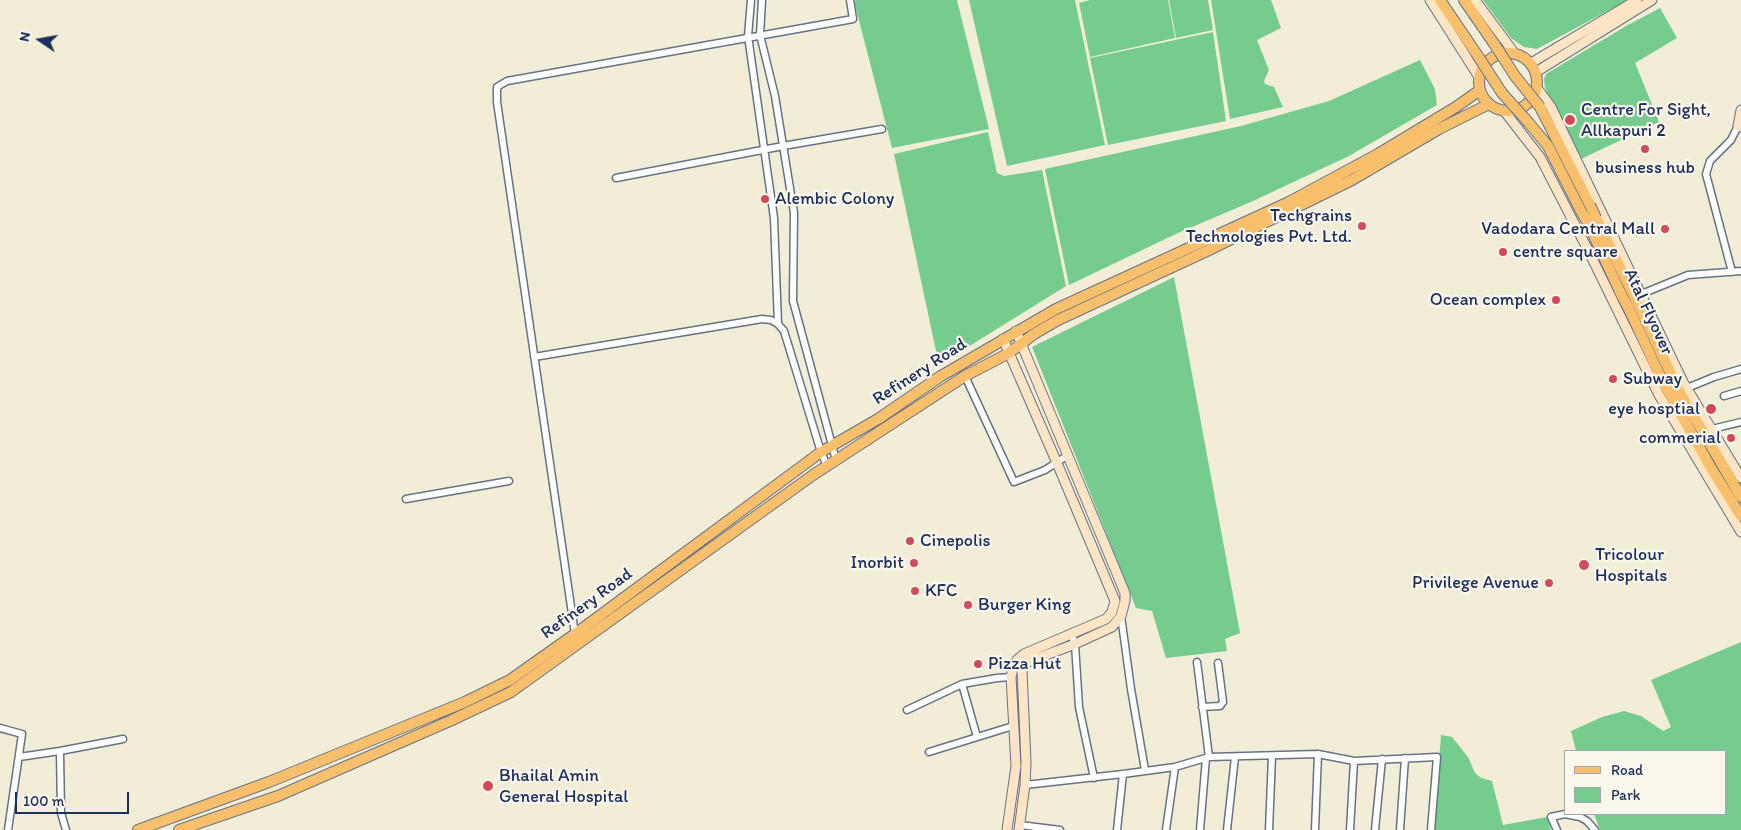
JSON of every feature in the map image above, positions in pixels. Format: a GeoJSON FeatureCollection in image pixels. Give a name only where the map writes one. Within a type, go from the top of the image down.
{"type":"FeatureCollection","features":[{"type":"Feature","properties":{"kind":"main road","name":"Atal Flyover"},"geometry":{"type":"LineString","coordinates":[[1440,0],[1502,94],[1548,146],[1597,242],[1663,382],[1711,468],[1741,516]]}},
{"type":"Feature","properties":{"kind":"main road","name":"Atal Flyover"},"geometry":{"type":"LineString","coordinates":[[1464,0],[1515,76],[1540,107],[1590,205],[1668,369],[1741,497]]}},
{"type":"Feature","properties":{"kind":"main road"},"geometry":{"type":"LineString","coordinates":[[1515,54],[1524,57],[1534,68],[1537,88],[1532,101],[1524,108],[1505,112],[1495,109],[1482,96],[1479,77],[1482,68],[1496,55],[1515,54]]}},
{"type":"Feature","properties":{"kind":"main road"},"geometry":{"type":"LineString","coordinates":[[1380,158],[1480,90]]}},
{"type":"Feature","properties":{"kind":"main road"},"geometry":{"type":"LineString","coordinates":[[1258,221],[1289,202],[1489,104]]}},
{"type":"Feature","properties":{"kind":"main road","name":"Refinery Road"},"geometry":{"type":"LineString","coordinates":[[138,830],[269,782],[465,702],[510,680],[821,452],[878,419],[941,376],[1056,309],[1258,221]]}},
{"type":"Feature","properties":{"kind":"main road","name":"Refinery Road"},"geometry":{"type":"LineString","coordinates":[[178,830],[278,796],[498,700],[590,637],[832,463],[965,376],[1009,353],[1034,334],[1058,320],[1209,250],[1258,221]]}},
{"type":"Feature","properties":{"kind":"main road"},"geometry":{"type":"LineString","coordinates":[[584,627],[590,637]]}},
{"type":"Feature","properties":{"kind":"street"},"geometry":{"type":"LineString","coordinates":[[751,0],[748,36],[774,218],[778,324]]}},
{"type":"Feature","properties":{"kind":"street"},"geometry":{"type":"LineString","coordinates":[[762,0],[760,36],[775,96],[794,213],[793,301],[832,446],[832,463]]}},
{"type":"Feature","properties":{"kind":"street"},"geometry":{"type":"LineString","coordinates":[[575,634],[497,102],[497,87],[506,81],[748,36],[760,36],[853,19],[850,0]]}},
{"type":"Feature","properties":{"kind":"street"},"geometry":{"type":"LineString","coordinates":[[1430,0],[1479,77]]}},
{"type":"Feature","properties":{"kind":"street"},"geometry":{"type":"LineString","coordinates":[[1475,0],[1515,54]]}},
{"type":"Feature","properties":{"kind":"street"},"geometry":{"type":"LineString","coordinates":[[1534,68],[1637,0]]}},
{"type":"Feature","properties":{"kind":"street"},"geometry":{"type":"LineString","coordinates":[[1534,68],[1652,0]]}},
{"type":"Feature","properties":{"kind":"street"},"geometry":{"type":"LineString","coordinates":[[1537,88],[1551,108],[1687,388],[1741,478]]}},
{"type":"Feature","properties":{"kind":"street"},"geometry":{"type":"LineString","coordinates":[[1732,272],[1706,174],[1710,161],[1732,140],[1739,126],[1741,110]]}},
{"type":"Feature","properties":{"kind":"street"},"geometry":{"type":"LineString","coordinates":[[1505,112],[1540,158],[1576,225],[1659,395],[1741,532]]}},
{"type":"Feature","properties":{"kind":"street"},"geometry":{"type":"LineString","coordinates":[[616,178],[882,129]]}},
{"type":"Feature","properties":{"kind":"street"},"geometry":{"type":"LineString","coordinates":[[1576,225],[1600,206]]}},
{"type":"Feature","properties":{"kind":"street"},"geometry":{"type":"LineString","coordinates":[[1616,306],[1688,275],[1741,271]]}},
{"type":"Feature","properties":{"kind":"street"},"geometry":{"type":"LineString","coordinates":[[534,357],[762,319],[771,320],[784,331],[821,452],[832,463]]}},
{"type":"Feature","properties":{"kind":"street"},"geometry":{"type":"LineString","coordinates":[[1016,331],[1023,342],[1125,593],[1124,608],[1121,616],[1112,627],[1075,644],[1030,661],[1022,670],[1026,762],[1019,828],[1060,830]]}},
{"type":"Feature","properties":{"kind":"street"},"geometry":{"type":"LineString","coordinates":[[1003,339],[1115,601],[1112,612],[1106,619],[1020,656],[1014,665],[1011,677],[1016,766],[1007,830]]}},
{"type":"Feature","properties":{"kind":"street"},"geometry":{"type":"LineString","coordinates":[[1687,388],[1741,369]]}},
{"type":"Feature","properties":{"kind":"street"},"geometry":{"type":"LineString","coordinates":[[965,376],[1014,482],[1045,470],[1068,455]]}},
{"type":"Feature","properties":{"kind":"street"},"geometry":{"type":"LineString","coordinates":[[1724,396],[1741,392]]}},
{"type":"Feature","properties":{"kind":"street"},"geometry":{"type":"LineString","coordinates":[[1712,429],[1741,422]]}},
{"type":"Feature","properties":{"kind":"street"},"geometry":{"type":"LineString","coordinates":[[406,499],[509,481]]}},
{"type":"Feature","properties":{"kind":"street"},"geometry":{"type":"LineString","coordinates":[[1121,616],[1130,690],[1145,770]]}},
{"type":"Feature","properties":{"kind":"street"},"geometry":{"type":"LineString","coordinates":[[1071,634],[1075,644],[1079,707],[1094,778]]}},
{"type":"Feature","properties":{"kind":"street"},"geometry":{"type":"LineString","coordinates":[[1197,662],[1207,758],[1200,830]]}},
{"type":"Feature","properties":{"kind":"street"},"geometry":{"type":"LineString","coordinates":[[1202,707],[1220,706],[1223,702],[1218,663]]}},
{"type":"Feature","properties":{"kind":"street"},"geometry":{"type":"LineString","coordinates":[[907,710],[962,684],[1011,677]]}},
{"type":"Feature","properties":{"kind":"street"},"geometry":{"type":"LineString","coordinates":[[962,684],[977,737]]}},
{"type":"Feature","properties":{"kind":"street"},"geometry":{"type":"LineString","coordinates":[[929,752],[1014,726]]}},
{"type":"Feature","properties":{"kind":"street"},"geometry":{"type":"LineString","coordinates":[[0,728],[22,734],[8,830]]}},
{"type":"Feature","properties":{"kind":"street"},"geometry":{"type":"LineString","coordinates":[[19,757],[123,739]]}},
{"type":"Feature","properties":{"kind":"street"},"geometry":{"type":"LineString","coordinates":[[60,751],[62,812],[66,830]]}},
{"type":"Feature","properties":{"kind":"street"},"geometry":{"type":"LineString","coordinates":[[1025,785],[1174,767],[1207,758],[1318,754],[1354,760],[1437,757],[1431,830]]}},
{"type":"Feature","properties":{"kind":"street"},"geometry":{"type":"LineString","coordinates":[[1315,830],[1318,754]]}},
{"type":"Feature","properties":{"kind":"street"},"geometry":{"type":"LineString","coordinates":[[1269,830],[1272,756]]}},
{"type":"Feature","properties":{"kind":"street"},"geometry":{"type":"LineString","coordinates":[[1227,830],[1235,757]]}},
{"type":"Feature","properties":{"kind":"street"},"geometry":{"type":"LineString","coordinates":[[1400,830],[1405,758]]}},
{"type":"Feature","properties":{"kind":"street"},"geometry":{"type":"LineString","coordinates":[[1375,830],[1382,759]]}},
{"type":"Feature","properties":{"kind":"street"},"geometry":{"type":"LineString","coordinates":[[1350,830],[1354,760]]}},
{"type":"Feature","properties":{"kind":"street"},"geometry":{"type":"LineString","coordinates":[[1166,830],[1174,767]]}},
{"type":"Feature","properties":{"kind":"street"},"geometry":{"type":"LineString","coordinates":[[1118,830],[1123,774]]}},
{"type":"Feature","properties":{"kind":"street"},"geometry":{"type":"LineString","coordinates":[[1557,830],[1551,817],[1564,814]]}},
{"type":"Feature","properties":{"kind":"street"},"geometry":{"type":"LineString","coordinates":[[1570,815],[1580,817],[1595,830]]}},
{"type":"Feature","properties":{"kind":"green space"},"geometry":{"type":"Polygon","coordinates":[[[957,0],[989,129],[892,148],[854,1],[957,0]]]}},
{"type":"Feature","properties":{"kind":"green space"},"geometry":{"type":"Polygon","coordinates":[[[969,0],[1075,0],[1105,145],[1007,166],[969,0]]]}},
{"type":"Feature","properties":{"kind":"green space"},"geometry":{"type":"Polygon","coordinates":[[[1090,0],[1168,0],[1175,38],[1090,57],[1079,3],[1090,0]]]}},
{"type":"Feature","properties":{"kind":"green space"},"geometry":{"type":"Polygon","coordinates":[[[1169,0],[1208,0],[1213,30],[1176,38],[1169,0]]]}},
{"type":"Feature","properties":{"kind":"green space"},"geometry":{"type":"Polygon","coordinates":[[[1211,0],[1271,0],[1281,28],[1257,40],[1269,70],[1264,81],[1265,84],[1274,87],[1283,107],[1230,119],[1211,0]]]}},
{"type":"Feature","properties":{"kind":"green space"},"geometry":{"type":"Polygon","coordinates":[[[1483,0],[1628,0],[1537,49],[1524,47],[1511,38],[1483,0]]]}},
{"type":"Feature","properties":{"kind":"green space"},"geometry":{"type":"Polygon","coordinates":[[[1660,8],[1677,38],[1635,63],[1659,122],[1581,159],[1545,88],[1544,79],[1546,74],[1660,8]]]}},
{"type":"Feature","properties":{"kind":"green space"},"geometry":{"type":"Polygon","coordinates":[[[1213,32],[1226,121],[1108,145],[1090,58],[1213,32]]]}},
{"type":"Feature","properties":{"kind":"green space"},"geometry":{"type":"Polygon","coordinates":[[[1420,60],[1435,89],[1437,105],[1349,156],[1253,201],[1178,233],[1069,285],[1045,169],[1241,126],[1329,101],[1420,60]]]}},
{"type":"Feature","properties":{"kind":"green space"},"geometry":{"type":"Polygon","coordinates":[[[988,132],[997,173],[1004,176],[1042,170],[1066,286],[939,365],[894,154],[988,132]]]}},
{"type":"Feature","properties":{"kind":"green space"},"geometry":{"type":"Polygon","coordinates":[[[1174,277],[1240,633],[1225,639],[1227,651],[1166,658],[1152,611],[1136,608],[1032,347],[1174,277]]]}},
{"type":"Feature","properties":{"kind":"green space"},"geometry":{"type":"Polygon","coordinates":[[[1741,642],[1741,830],[1600,830],[1594,815],[1726,815],[1726,750],[1576,750],[1571,731],[1602,717],[1624,711],[1641,716],[1663,731],[1671,727],[1651,680],[1741,642]]]}},
{"type":"Feature","properties":{"kind":"green space"},"geometry":{"type":"Polygon","coordinates":[[[1441,735],[1452,737],[1468,757],[1475,773],[1481,778],[1492,781],[1503,825],[1547,817],[1551,830],[1434,830],[1441,735]]]}},
{"type":"Feature","properties":{"kind":"place","name":"Centre For Sight, Allkapuri 2"},"geometry":{"type":"Point","coordinates":[1570,120]}},
{"type":"Feature","properties":{"kind":"place","name":"business hub"},"geometry":{"type":"Point","coordinates":[1645,149]}},
{"type":"Feature","properties":{"kind":"place","name":"Alembic Colony"},"geometry":{"type":"Point","coordinates":[765,199]}},
{"type":"Feature","properties":{"kind":"place","name":"Techgrains Technologies Pvt. Ltd."},"geometry":{"type":"Point","coordinates":[1362,226]}},
{"type":"Feature","properties":{"kind":"place","name":"Vadodara Central Mall"},"geometry":{"type":"Point","coordinates":[1665,229]}},
{"type":"Feature","properties":{"kind":"place","name":"centre square"},"geometry":{"type":"Point","coordinates":[1503,252]}},
{"type":"Feature","properties":{"kind":"place","name":"Ocean complex"},"geometry":{"type":"Point","coordinates":[1556,300]}},
{"type":"Feature","properties":{"kind":"place","name":"Subway"},"geometry":{"type":"Point","coordinates":[1613,379]}},
{"type":"Feature","properties":{"kind":"place","name":"eye hosptial"},"geometry":{"type":"Point","coordinates":[1711,409]}},
{"type":"Feature","properties":{"kind":"place","name":"commerial"},"geometry":{"type":"Point","coordinates":[1731,438]}},
{"type":"Feature","properties":{"kind":"place","name":"Cinepolis"},"geometry":{"type":"Point","coordinates":[910,541]}},
{"type":"Feature","properties":{"kind":"place","name":"Inorbit"},"geometry":{"type":"Point","coordinates":[914,563]}},
{"type":"Feature","properties":{"kind":"place","name":"Tricolour Hospitals"},"geometry":{"type":"Point","coordinates":[1584,565]}},
{"type":"Feature","properties":{"kind":"place","name":"Privilege Avenue"},"geometry":{"type":"Point","coordinates":[1549,583]}},
{"type":"Feature","properties":{"kind":"place","name":"KFC"},"geometry":{"type":"Point","coordinates":[915,591]}},
{"type":"Feature","properties":{"kind":"place","name":"Burger King"},"geometry":{"type":"Point","coordinates":[968,605]}},
{"type":"Feature","properties":{"kind":"place","name":"Pizza Hut"},"geometry":{"type":"Point","coordinates":[978,664]}},
{"type":"Feature","properties":{"kind":"place","name":"Bhailal Amin General Hospital"},"geometry":{"type":"Point","coordinates":[488,786]}}]}
